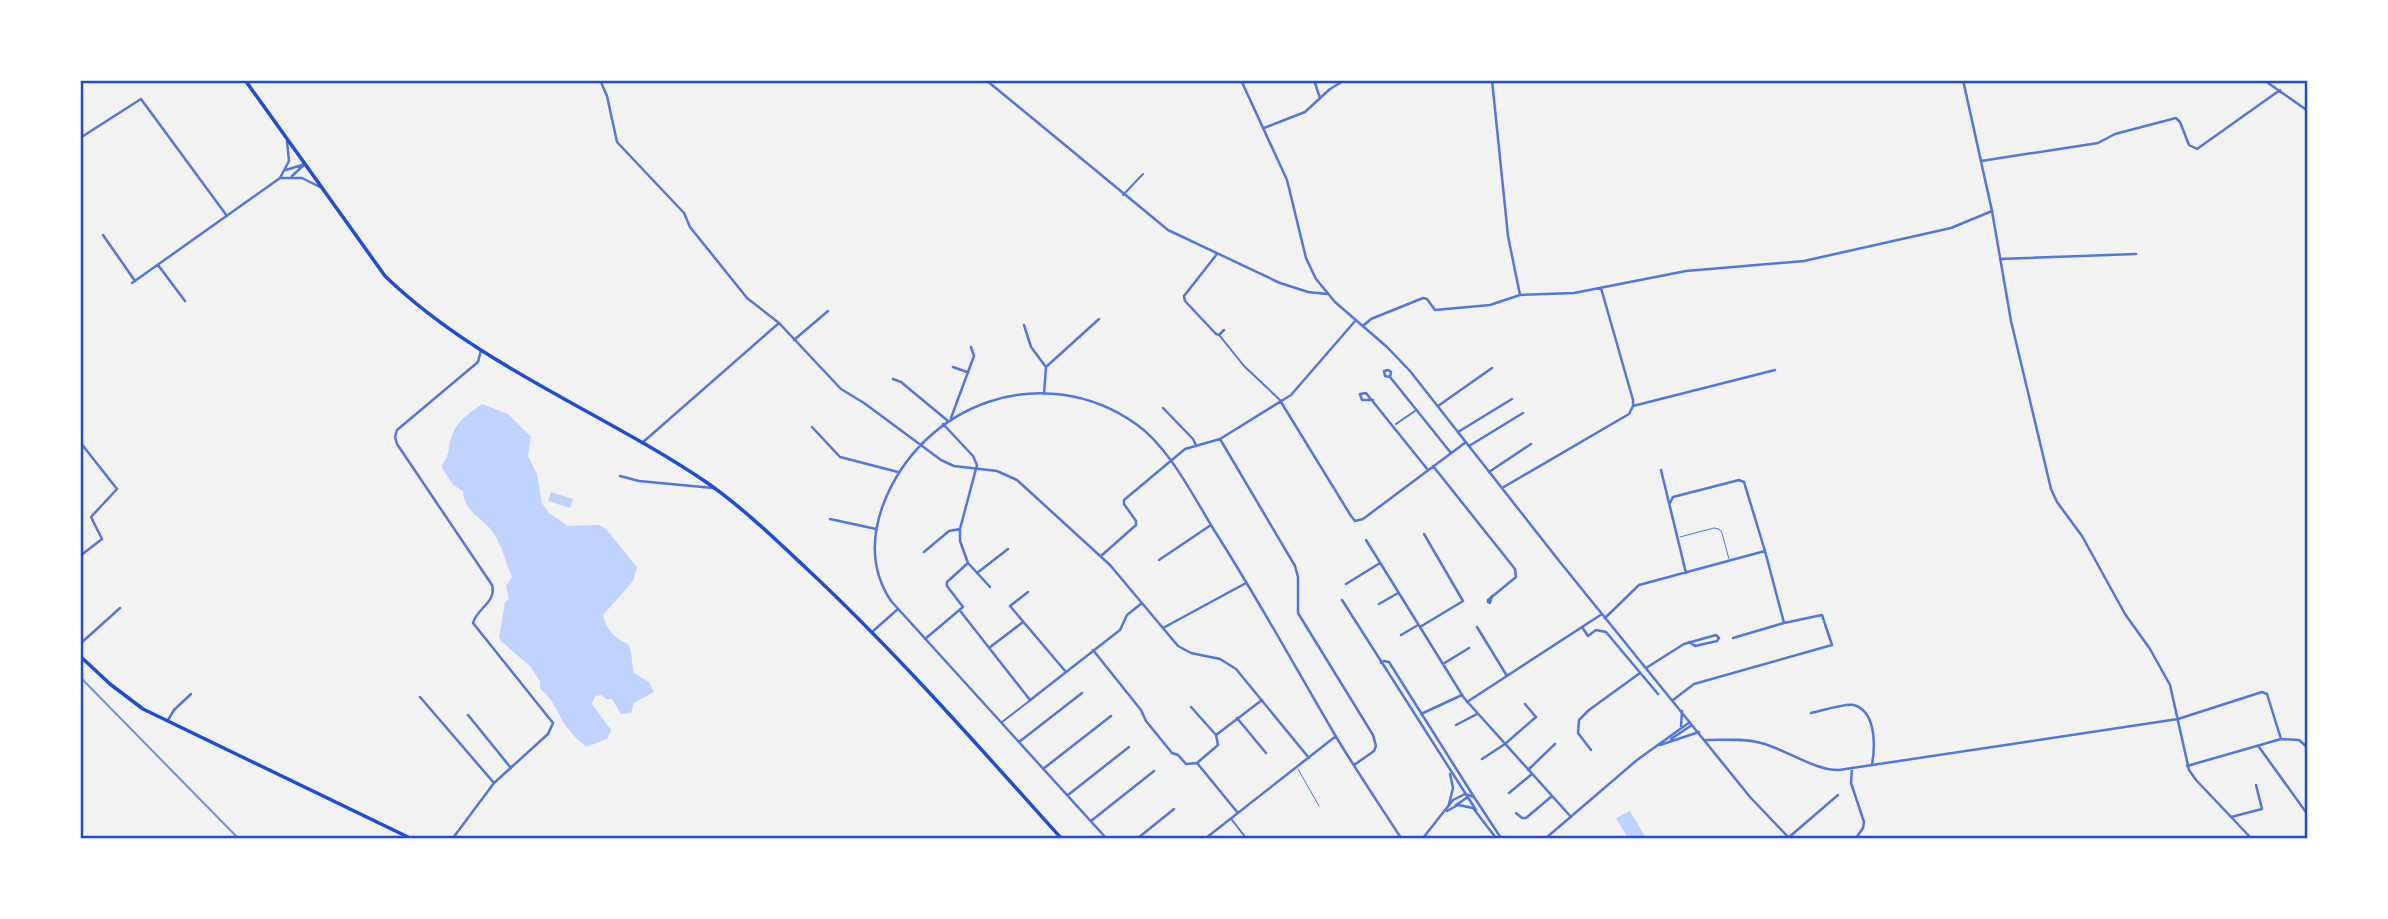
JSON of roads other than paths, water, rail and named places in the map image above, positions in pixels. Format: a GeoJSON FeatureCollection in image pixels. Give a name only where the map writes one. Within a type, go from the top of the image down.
{"type":"FeatureCollection","features":[{"type":"Feature","properties":{"kind":"main road"},"geometry":{"type":"LineString","coordinates":[[245,80],[385,276],[410,300],[481,350],[642,443],[747,513],[872,632],[1061,838]]}},
{"type":"Feature","properties":{"kind":"main road"},"geometry":{"type":"LineString","coordinates":[[83,658],[123,695],[143,709],[410,838]]}},
{"type":"Feature","properties":{"kind":"street"},"geometry":{"type":"LineString","coordinates":[[600,80],[607,96],[617,142],[684,213],[690,228],[747,298],[779,323],[841,389],[947,463],[997,471],[1017,480],[1101,556],[1178,646],[1186,652],[1216,658],[1236,669],[1309,758]]}},
{"type":"Feature","properties":{"kind":"street"},"geometry":{"type":"LineString","coordinates":[[986,80],[1168,230],[1280,283],[1308,292],[1327,294]]}},
{"type":"Feature","properties":{"kind":"street"},"geometry":{"type":"LineString","coordinates":[[1241,80],[1287,180],[1306,258],[1327,294],[1396,356],[1750,797],[1789,838],[1838,795]]}},
{"type":"Feature","properties":{"kind":"street"},"geometry":{"type":"LineString","coordinates":[[1314,80],[1320,98]]}},
{"type":"Feature","properties":{"kind":"street"},"geometry":{"type":"LineString","coordinates":[[1264,128],[1306,112],[1345,80]]}},
{"type":"Feature","properties":{"kind":"street"},"geometry":{"type":"LineString","coordinates":[[1492,80],[1508,236],[1520,295]]}},
{"type":"Feature","properties":{"kind":"street"},"geometry":{"type":"LineString","coordinates":[[1963,80],[1992,211],[2011,321],[2051,489],[2057,502],[2082,536],[2125,614],[2161,668],[2172,693],[2187,766],[2196,780],[2248,838]]}},
{"type":"Feature","properties":{"kind":"street"},"geometry":{"type":"LineString","coordinates":[[2264,80],[2308,111]]}},
{"type":"Feature","properties":{"kind":"street"},"geometry":{"type":"LineString","coordinates":[[1981,161],[2098,143],[2115,134],[2160,121],[2178,119],[2189,145],[2197,149],[2280,90]]}},
{"type":"Feature","properties":{"kind":"street"},"geometry":{"type":"LineString","coordinates":[[80,138],[141,99],[227,216]]}},
{"type":"Feature","properties":{"kind":"street"},"geometry":{"type":"LineString","coordinates":[[103,235],[134,282],[280,178],[289,161],[286,138]]}},
{"type":"Feature","properties":{"kind":"street"},"geometry":{"type":"LineString","coordinates":[[286,170],[305,164]]}},
{"type":"Feature","properties":{"kind":"street"},"geometry":{"type":"LineString","coordinates":[[292,177],[305,164]]}},
{"type":"Feature","properties":{"kind":"street"},"geometry":{"type":"LineString","coordinates":[[1124,195],[1143,174]]}},
{"type":"Feature","properties":{"kind":"street"},"geometry":{"type":"LineString","coordinates":[[280,178],[292,177],[321,187]]}},
{"type":"Feature","properties":{"kind":"street"},"geometry":{"type":"LineString","coordinates":[[1364,326],[1371,319],[1423,298],[1427,299],[1435,310],[1490,305],[1520,295],[1574,293],[1686,271],[1804,261],[1951,228],[1992,211]]}},
{"type":"Feature","properties":{"kind":"street"},"geometry":{"type":"LineString","coordinates":[[1217,254],[1188,289],[1184,296],[1185,301],[1281,402],[1350,516],[1356,521],[1363,519],[1451,453],[1523,413]]}},
{"type":"Feature","properties":{"kind":"street"},"geometry":{"type":"LineString","coordinates":[[2000,259],[2136,254]]}},
{"type":"Feature","properties":{"kind":"street"},"geometry":{"type":"LineString","coordinates":[[158,265],[185,301]]}},
{"type":"Feature","properties":{"kind":"street"},"geometry":{"type":"LineString","coordinates":[[1502,488],[1629,414],[1633,407],[1601,288]]}},
{"type":"Feature","properties":{"kind":"street"},"geometry":{"type":"LineString","coordinates":[[794,340],[828,311]]}},
{"type":"Feature","properties":{"kind":"street"},"geometry":{"type":"LineString","coordinates":[[1046,367],[1099,319]]}},
{"type":"Feature","properties":{"kind":"street"},"geometry":{"type":"LineString","coordinates":[[1101,556],[1136,524],[1124,500],[1185,449],[1220,439],[1281,402],[1298,388],[1356,320]]}},
{"type":"Feature","properties":{"kind":"street"},"geometry":{"type":"LineString","coordinates":[[642,443],[779,323]]}},
{"type":"Feature","properties":{"kind":"street"},"geometry":{"type":"LineString","coordinates":[[1024,325],[1031,347],[1046,367],[1044,394]]}},
{"type":"Feature","properties":{"kind":"street"},"geometry":{"type":"LineString","coordinates":[[1219,335],[1224,330]]}},
{"type":"Feature","properties":{"kind":"street"},"geometry":{"type":"LineString","coordinates":[[950,419],[974,356],[971,347]]}},
{"type":"Feature","properties":{"kind":"street"},"geometry":{"type":"LineString","coordinates":[[453,838],[494,783],[548,734],[553,723],[472,623],[492,599],[492,585],[397,444],[395,436],[397,430],[478,362],[481,350]]}},
{"type":"Feature","properties":{"kind":"street"},"geometry":{"type":"LineString","coordinates":[[953,367],[967,372]]}},
{"type":"Feature","properties":{"kind":"street"},"geometry":{"type":"LineString","coordinates":[[1438,406],[1492,368]]}},
{"type":"Feature","properties":{"kind":"street"},"geometry":{"type":"LineString","coordinates":[[1633,407],[1775,370]]}},
{"type":"Feature","properties":{"kind":"street"},"geometry":{"type":"LineString","coordinates":[[1390,377],[1451,453]]}},
{"type":"Feature","properties":{"kind":"street"},"geometry":{"type":"LineString","coordinates":[[893,379],[950,419]]}},
{"type":"Feature","properties":{"kind":"street"},"geometry":{"type":"LineString","coordinates":[[1106,838],[898,609],[886,594],[876,570],[876,530],[887,495],[898,472],[918,445],[943,424],[972,408],[1000,399],[1044,394],[1086,400],[1115,411],[1145,431],[1170,461],[1211,525],[1336,736],[1401,838]]}},
{"type":"Feature","properties":{"kind":"street"},"geometry":{"type":"LineString","coordinates":[[1458,432],[1512,399]]}},
{"type":"Feature","properties":{"kind":"street"},"geometry":{"type":"LineString","coordinates":[[1373,400],[1428,470]]}},
{"type":"Feature","properties":{"kind":"street"},"geometry":{"type":"LineString","coordinates":[[1163,408],[1196,445]]}},
{"type":"Feature","properties":{"kind":"street"},"geometry":{"type":"LineString","coordinates":[[1396,424],[1415,411]]}},
{"type":"Feature","properties":{"kind":"street"},"geometry":{"type":"LineString","coordinates":[[943,424],[973,456],[976,463],[960,528],[960,541],[968,563],[990,587]]}},
{"type":"Feature","properties":{"kind":"street"},"geometry":{"type":"LineString","coordinates":[[812,427],[840,457],[898,472]]}},
{"type":"Feature","properties":{"kind":"street"},"geometry":{"type":"LineString","coordinates":[[1220,439],[1294,566],[1298,577],[1298,613],[1373,735],[1376,746],[1374,751],[1354,765]]}},
{"type":"Feature","properties":{"kind":"street"},"geometry":{"type":"LineString","coordinates":[[80,442],[117,489],[91,517],[102,539],[80,556]]}},
{"type":"Feature","properties":{"kind":"street"},"geometry":{"type":"LineString","coordinates":[[1489,472],[1531,444]]}},
{"type":"Feature","properties":{"kind":"street"},"geometry":{"type":"LineString","coordinates":[[1433,466],[1515,569],[1516,577],[1492,596]]}},
{"type":"Feature","properties":{"kind":"street"},"geometry":{"type":"LineString","coordinates":[[1661,470],[1686,573]]}},
{"type":"Feature","properties":{"kind":"street"},"geometry":{"type":"LineString","coordinates":[[620,477],[713,488]]}},
{"type":"Feature","properties":{"kind":"street"},"geometry":{"type":"LineString","coordinates":[[1670,503],[1673,497],[1739,480],[1744,482],[1784,623]]}},
{"type":"Feature","properties":{"kind":"street"},"geometry":{"type":"LineString","coordinates":[[830,519],[876,530]]}},
{"type":"Feature","properties":{"kind":"street"},"geometry":{"type":"LineString","coordinates":[[1159,560],[1211,525]]}},
{"type":"Feature","properties":{"kind":"street"},"geometry":{"type":"LineString","coordinates":[[924,552],[949,531],[960,528]]}},
{"type":"Feature","properties":{"kind":"street"},"geometry":{"type":"LineString","coordinates":[[1401,635],[1463,601],[1424,534]]}},
{"type":"Feature","properties":{"kind":"street"},"geometry":{"type":"LineString","coordinates":[[1366,540],[1467,702],[1571,817]]}},
{"type":"Feature","properties":{"kind":"street"},"geometry":{"type":"LineString","coordinates":[[978,573],[1008,549]]}},
{"type":"Feature","properties":{"kind":"street"},"geometry":{"type":"LineString","coordinates":[[1467,702],[1582,627],[1604,616],[1639,585],[1765,551]]}},
{"type":"Feature","properties":{"kind":"street"},"geometry":{"type":"LineString","coordinates":[[925,639],[960,611],[963,604],[947,586],[947,582],[968,563]]}},
{"type":"Feature","properties":{"kind":"street"},"geometry":{"type":"LineString","coordinates":[[1346,584],[1380,563]]}},
{"type":"Feature","properties":{"kind":"street"},"geometry":{"type":"LineString","coordinates":[[1163,628],[1246,583]]}},
{"type":"Feature","properties":{"kind":"street"},"geometry":{"type":"LineString","coordinates":[[1028,592],[1010,606],[1066,672]]}},
{"type":"Feature","properties":{"kind":"street"},"geometry":{"type":"LineString","coordinates":[[1379,604],[1398,593]]}},
{"type":"Feature","properties":{"kind":"street"},"geometry":{"type":"LineString","coordinates":[[1342,600],[1449,770],[1468,794],[1474,797],[1501,838]]}},
{"type":"Feature","properties":{"kind":"street"},"geometry":{"type":"LineString","coordinates":[[1001,722],[1120,630],[1126,615],[1142,603]]}},
{"type":"Feature","properties":{"kind":"street"},"geometry":{"type":"LineString","coordinates":[[80,644],[120,608]]}},
{"type":"Feature","properties":{"kind":"street"},"geometry":{"type":"LineString","coordinates":[[872,632],[898,609]]}},
{"type":"Feature","properties":{"kind":"street"},"geometry":{"type":"LineString","coordinates":[[960,611],[1029,701]]}},
{"type":"Feature","properties":{"kind":"street"},"geometry":{"type":"LineString","coordinates":[[1673,700],[1694,684],[1832,645],[1822,615],[1733,638]]}},
{"type":"Feature","properties":{"kind":"street"},"geometry":{"type":"LineString","coordinates":[[989,648],[1023,622]]}},
{"type":"Feature","properties":{"kind":"street"},"geometry":{"type":"LineString","coordinates":[[1477,627],[1507,676]]}},
{"type":"Feature","properties":{"kind":"street"},"geometry":{"type":"LineString","coordinates":[[1582,627],[1588,636],[1596,630],[1606,632],[1658,694]]}},
{"type":"Feature","properties":{"kind":"street"},"geometry":{"type":"LineString","coordinates":[[1646,668],[1689,642],[1716,635],[1719,638],[1717,641],[1695,646],[1689,642]]}},
{"type":"Feature","properties":{"kind":"street"},"geometry":{"type":"LineString","coordinates":[[1443,664],[1469,648]]}},
{"type":"Feature","properties":{"kind":"street"},"geometry":{"type":"LineString","coordinates":[[1093,650],[1172,753],[1178,755],[1186,764],[1197,763],[1218,745],[1216,736],[1191,707]]}},
{"type":"Feature","properties":{"kind":"street"},"geometry":{"type":"LineString","coordinates":[[1381,663],[1389,662],[1476,810],[1496,838]]}},
{"type":"Feature","properties":{"kind":"street"},"geometry":{"type":"LineString","coordinates":[[1591,750],[1578,733],[1580,720],[1589,710],[1640,673]]}},
{"type":"Feature","properties":{"kind":"street"},"geometry":{"type":"LineString","coordinates":[[1706,740],[1752,741],[1788,752],[1826,769],[1852,768],[2178,719],[2262,692],[2267,694],[2281,739]]}},
{"type":"Feature","properties":{"kind":"street"},"geometry":{"type":"LineString","coordinates":[[1019,742],[1082,693]]}},
{"type":"Feature","properties":{"kind":"street"},"geometry":{"type":"LineString","coordinates":[[167,721],[191,694]]}},
{"type":"Feature","properties":{"kind":"street"},"geometry":{"type":"LineString","coordinates":[[1421,714],[1462,695]]}},
{"type":"Feature","properties":{"kind":"street"},"geometry":{"type":"LineString","coordinates":[[419,697],[494,783]]}},
{"type":"Feature","properties":{"kind":"street"},"geometry":{"type":"LineString","coordinates":[[1216,736],[1262,701]]}},
{"type":"Feature","properties":{"kind":"street"},"geometry":{"type":"LineString","coordinates":[[1482,759],[1505,744],[1536,716],[1525,704]]}},
{"type":"Feature","properties":{"kind":"street"},"geometry":{"type":"LineString","coordinates":[[1811,713],[1852,704],[1859,708],[1868,718],[1875,737],[1872,765]]}},
{"type":"Feature","properties":{"kind":"street"},"geometry":{"type":"LineString","coordinates":[[1680,729],[1682,710]]}},
{"type":"Feature","properties":{"kind":"street"},"geometry":{"type":"LineString","coordinates":[[1456,725],[1477,714]]}},
{"type":"Feature","properties":{"kind":"street"},"geometry":{"type":"LineString","coordinates":[[468,715],[511,768]]}},
{"type":"Feature","properties":{"kind":"street"},"geometry":{"type":"LineString","coordinates":[[1043,769],[1111,716]]}},
{"type":"Feature","properties":{"kind":"street"},"geometry":{"type":"LineString","coordinates":[[1237,718],[1266,753]]}},
{"type":"Feature","properties":{"kind":"street"},"geometry":{"type":"LineString","coordinates":[[1546,838],[1651,749],[1692,723]]}},
{"type":"Feature","properties":{"kind":"street"},"geometry":{"type":"LineString","coordinates":[[1669,741],[1692,723]]}},
{"type":"Feature","properties":{"kind":"street"},"geometry":{"type":"LineString","coordinates":[[1651,749],[1699,732]]}},
{"type":"Feature","properties":{"kind":"street"},"geometry":{"type":"LineString","coordinates":[[1206,838],[1336,736]]}},
{"type":"Feature","properties":{"kind":"street"},"geometry":{"type":"LineString","coordinates":[[2187,766],[2281,739],[2299,740],[2308,748]]}},
{"type":"Feature","properties":{"kind":"street"},"geometry":{"type":"LineString","coordinates":[[1528,770],[1555,744]]}},
{"type":"Feature","properties":{"kind":"street"},"geometry":{"type":"LineString","coordinates":[[2258,746],[2308,815]]}},
{"type":"Feature","properties":{"kind":"street"},"geometry":{"type":"LineString","coordinates":[[1067,796],[1129,747]]}},
{"type":"Feature","properties":{"kind":"street"},"geometry":{"type":"LineString","coordinates":[[1197,763],[1238,813]]}},
{"type":"Feature","properties":{"kind":"street"},"geometry":{"type":"LineString","coordinates":[[1852,768],[1851,783],[1864,822],[1856,838]]}},
{"type":"Feature","properties":{"kind":"street"},"geometry":{"type":"LineString","coordinates":[[1445,813],[1453,793],[1449,770]]}},
{"type":"Feature","properties":{"kind":"street"},"geometry":{"type":"LineString","coordinates":[[1090,821],[1154,771]]}},
{"type":"Feature","properties":{"kind":"street"},"geometry":{"type":"LineString","coordinates":[[1509,793],[1532,774]]}},
{"type":"Feature","properties":{"kind":"street"},"geometry":{"type":"LineString","coordinates":[[2231,817],[2262,809],[2256,785]]}},
{"type":"Feature","properties":{"kind":"street"},"geometry":{"type":"LineString","coordinates":[[1445,813],[1468,794]]}},
{"type":"Feature","properties":{"kind":"street"},"geometry":{"type":"LineString","coordinates":[[1423,838],[1453,800],[1468,794]]}},
{"type":"Feature","properties":{"kind":"street"},"geometry":{"type":"LineString","coordinates":[[1516,813],[1522,818],[1529,817],[1552,796]]}},
{"type":"Feature","properties":{"kind":"street"},"geometry":{"type":"LineString","coordinates":[[1454,806],[1467,805],[1476,810]]}},
{"type":"Feature","properties":{"kind":"street"},"geometry":{"type":"LineString","coordinates":[[1138,838],[1174,809]]}},
{"type":"Feature","properties":{"kind":"street"},"geometry":{"type":"LineString","coordinates":[[1231,819],[1246,838]]}},
{"type":"Feature","properties":{"kind":"lane"},"geometry":{"type":"LineString","coordinates":[[1678,538],[1719,529],[1729,561]]}},
{"type":"Feature","properties":{"kind":"lane"},"geometry":{"type":"LineString","coordinates":[[1296,767],[1319,806]]}},
{"type":"Feature","properties":{"kind":"water"},"geometry":{"type":"Polygon","coordinates":[[[482,404],[508,414],[531,437],[528,456],[537,474],[542,503],[549,513],[568,526],[599,525],[606,529],[637,567],[633,581],[603,615],[612,633],[628,644],[634,673],[649,682],[654,692],[634,703],[631,713],[621,714],[612,699],[606,699],[602,695],[595,696],[592,704],[611,730],[607,739],[589,746],[585,746],[565,725],[551,700],[540,688],[540,681],[530,666],[499,638],[505,602],[509,599],[506,586],[512,577],[496,537],[466,504],[463,491],[453,485],[442,468],[455,428],[482,404]]]}},
{"type":"Feature","properties":{"kind":"water"},"geometry":{"type":"Polygon","coordinates":[[[551,492],[573,499],[570,508],[548,501],[551,492]]]}},
{"type":"Feature","properties":{"kind":"water"},"geometry":{"type":"Polygon","coordinates":[[[1630,811],[1646,838],[1628,838],[1616,818],[1630,811]]]}},
{"type":"Feature","properties":{"kind":"railway"},"geometry":{"type":"LineString","coordinates":[[80,677],[238,838]]}}]}
